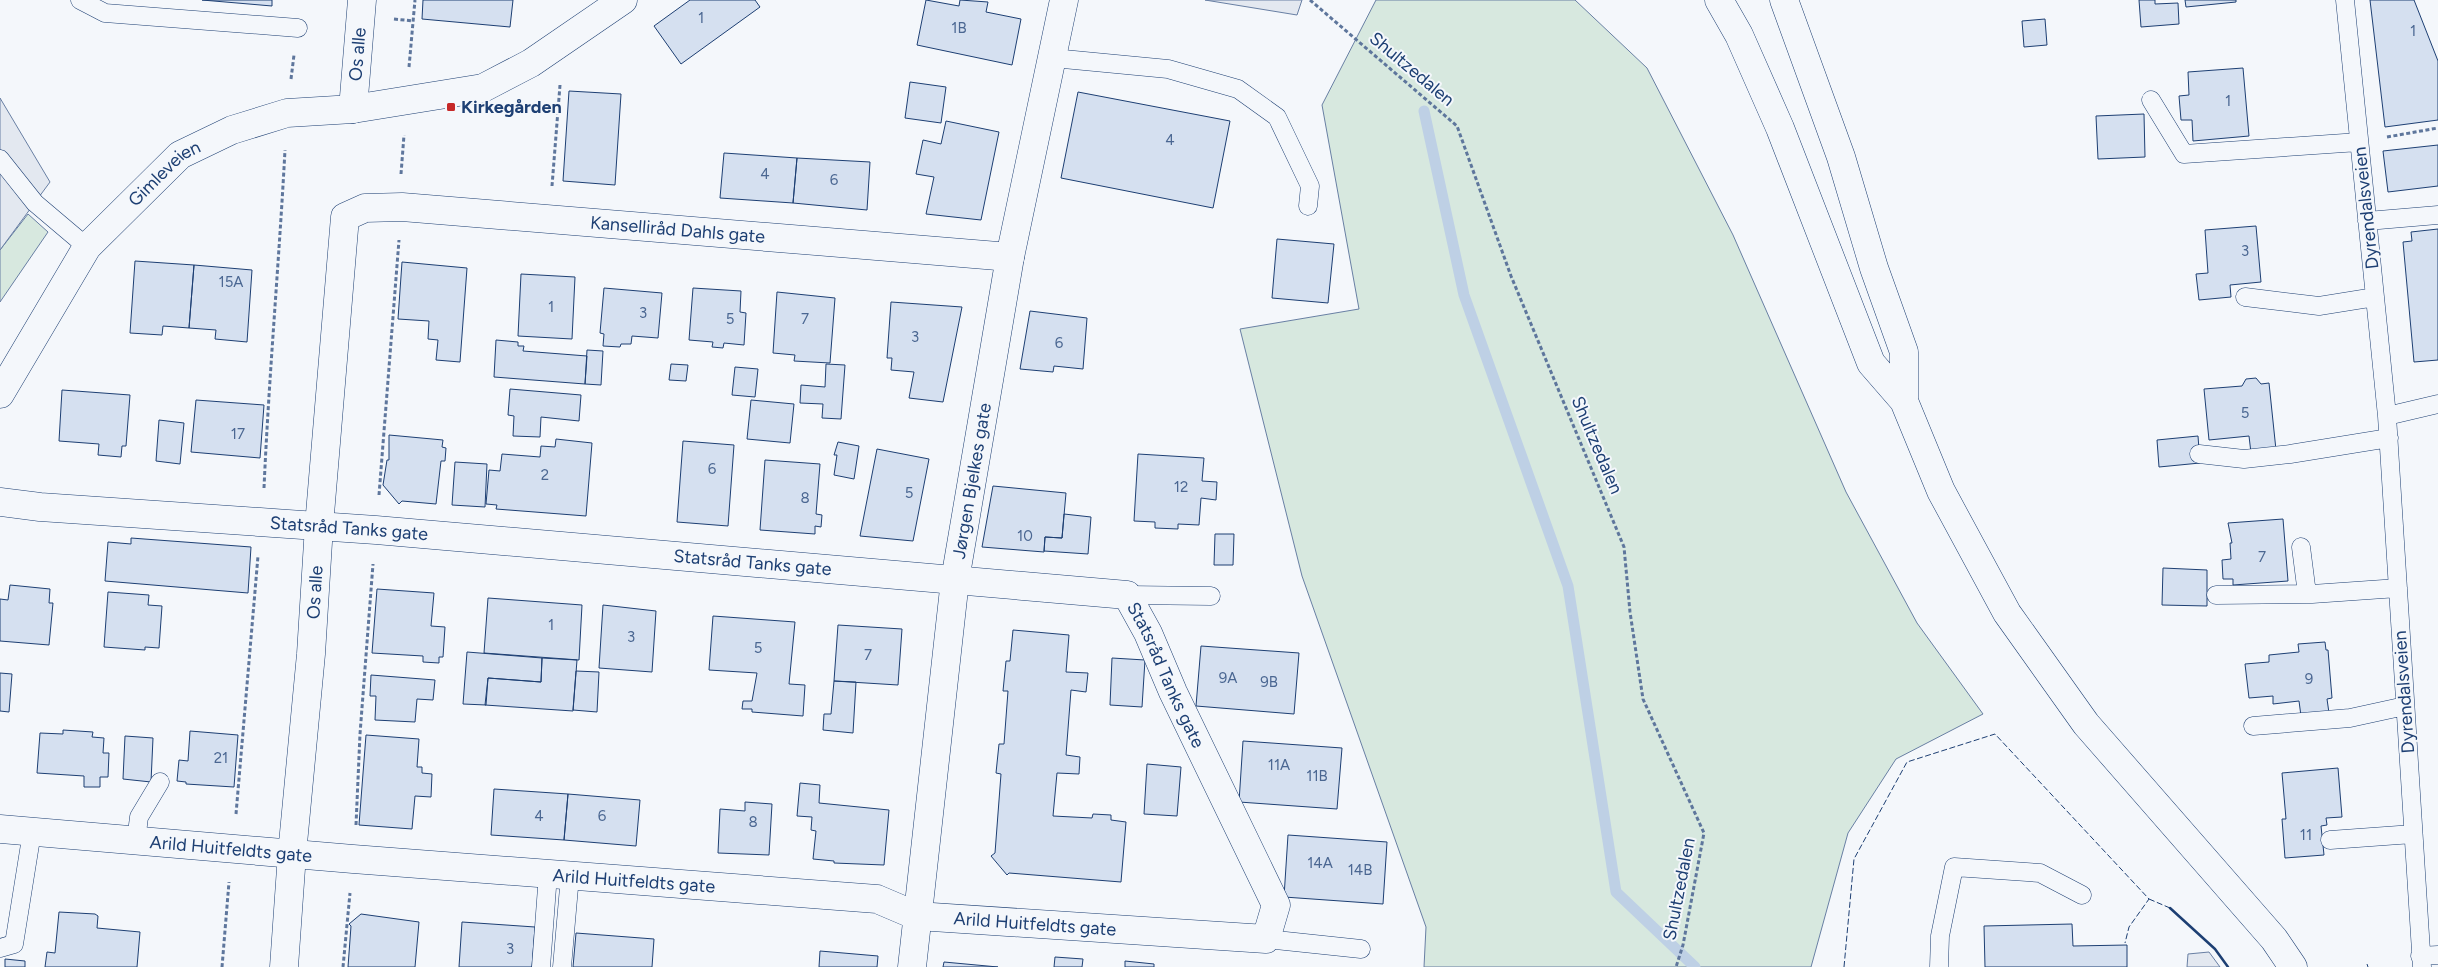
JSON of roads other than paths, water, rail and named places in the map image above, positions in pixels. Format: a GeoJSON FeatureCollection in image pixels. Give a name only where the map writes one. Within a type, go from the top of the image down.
{"type":"FeatureCollection","features":[{"type":"Feature","properties":{"kind":"street","name":"Os alle"},"geometry":{"type":"LineString","coordinates":[[353,110],[362,0]]}},
{"type":"Feature","properties":{"kind":"street","name":"Gimleveien"},"geometry":{"type":"LineString","coordinates":[[0,394],[88,247],[180,156],[232,130],[287,113],[353,110],[483,88],[531,63],[623,0]]}},
{"type":"Feature","properties":{"kind":"street","name":"Jørgen Bjelkes gate"},"geometry":{"type":"LineString","coordinates":[[912,967],[955,580],[1010,257],[1064,0]]}},
{"type":"Feature","properties":{"kind":"street"},"geometry":{"type":"LineString","coordinates":[[1719,0],[1739,35],[1780,128],[1872,362],[1904,401],[1941,491],[2007,613],[2086,724],[2274,939],[2293,967]]}},
{"type":"Feature","properties":{"kind":"street"},"geometry":{"type":"LineString","coordinates":[[1784,0],[1841,157],[1874,268],[1904,352],[1904,401]]}},
{"type":"Feature","properties":{"kind":"street","name":"Kanselliråd Dahls gate"},"geometry":{"type":"LineString","coordinates":[[345,217],[365,208],[402,207],[1010,257]]}},
{"type":"Feature","properties":{"kind":"street","name":"Os alle"},"geometry":{"type":"LineString","coordinates":[[284,967],[292,854],[311,654],[319,526],[345,217]]}},
{"type":"Feature","properties":{"kind":"street","name":"Statsråd Tanks gate"},"geometry":{"type":"LineString","coordinates":[[0,502],[40,507],[376,530],[1127,595],[1148,633],[1173,692],[1276,905],[1266,939]]}},
{"type":"Feature","properties":{"kind":"street","name":"Arild Huitfeldts gate"},"geometry":{"type":"LineString","coordinates":[[0,828],[353,859],[877,899],[917,916],[1266,939]]}},
{"type":"Feature","properties":{"kind":"lane"},"geometry":{"type":"LineString","coordinates":[[80,0],[105,13],[298,28]]}},
{"type":"Feature","properties":{"kind":"lane","name":"Dyrendalsveien"},"geometry":{"type":"LineString","coordinates":[[2345,0],[2389,438],[2421,962]]}},
{"type":"Feature","properties":{"kind":"lane"},"geometry":{"type":"LineString","coordinates":[[1053,58],[1168,69],[1238,90],[1277,117],[1310,186],[1308,206]]}},
{"type":"Feature","properties":{"kind":"lane"},"geometry":{"type":"LineString","coordinates":[[2151,100],[2184,154],[2359,142]]}},
{"type":"Feature","properties":{"kind":"lane"},"geometry":{"type":"LineString","coordinates":[[0,159],[35,203],[88,247]]}},
{"type":"Feature","properties":{"kind":"lane"},"geometry":{"type":"LineString","coordinates":[[2368,222],[2438,215]]}},
{"type":"Feature","properties":{"kind":"lane"},"geometry":{"type":"LineString","coordinates":[[2245,297],[2319,306],[2375,297]]}},
{"type":"Feature","properties":{"kind":"lane"},"geometry":{"type":"LineString","coordinates":[[2387,416],[2438,404]]}},
{"type":"Feature","properties":{"kind":"lane"},"geometry":{"type":"LineString","coordinates":[[2199,454],[2244,459],[2290,454],[2389,438]]}},
{"type":"Feature","properties":{"kind":"lane"},"geometry":{"type":"LineString","coordinates":[[2301,547],[2307,594]]}},
{"type":"Feature","properties":{"kind":"lane"},"geometry":{"type":"LineString","coordinates":[[2216,595],[2307,594],[2398,588]]}},
{"type":"Feature","properties":{"kind":"lane"},"geometry":{"type":"LineString","coordinates":[[1127,595],[1211,596]]}},
{"type":"Feature","properties":{"kind":"lane"},"geometry":{"type":"LineString","coordinates":[[2253,726],[2350,718],[2405,706]]}},
{"type":"Feature","properties":{"kind":"lane"},"geometry":{"type":"LineString","coordinates":[[136,841],[139,818],[160,782]]}},
{"type":"Feature","properties":{"kind":"lane"},"geometry":{"type":"LineString","coordinates":[[0,948],[14,944],[32,832]]}},
{"type":"Feature","properties":{"kind":"lane"},"geometry":{"type":"LineString","coordinates":[[2330,840],[2413,834]]}},
{"type":"Feature","properties":{"kind":"lane"},"geometry":{"type":"LineString","coordinates":[[1939,967],[1940,936],[1954,867],[2040,873],[2082,895]]}},
{"type":"Feature","properties":{"kind":"lane"},"geometry":{"type":"LineString","coordinates":[[541,967],[559,875]]}},
{"type":"Feature","properties":{"kind":"lane"},"geometry":{"type":"LineString","coordinates":[[559,875],[562,967]]}},
{"type":"Feature","properties":{"kind":"lane"},"geometry":{"type":"LineString","coordinates":[[1266,939],[1361,950]]}},
{"type":"Feature","properties":{"kind":"lane"},"geometry":{"type":"LineString","coordinates":[[2421,962],[2438,955]]}},
{"type":"Feature","properties":{"kind":"waterway"},"geometry":{"type":"LineString","coordinates":[[1424,111],[1464,295],[1568,586],[1616,892],[1695,967]]}},
{"type":"Feature","properties":{"kind":"place","name":"Kirkegården"},"geometry":{"type":"Point","coordinates":[451,107]}}]}
